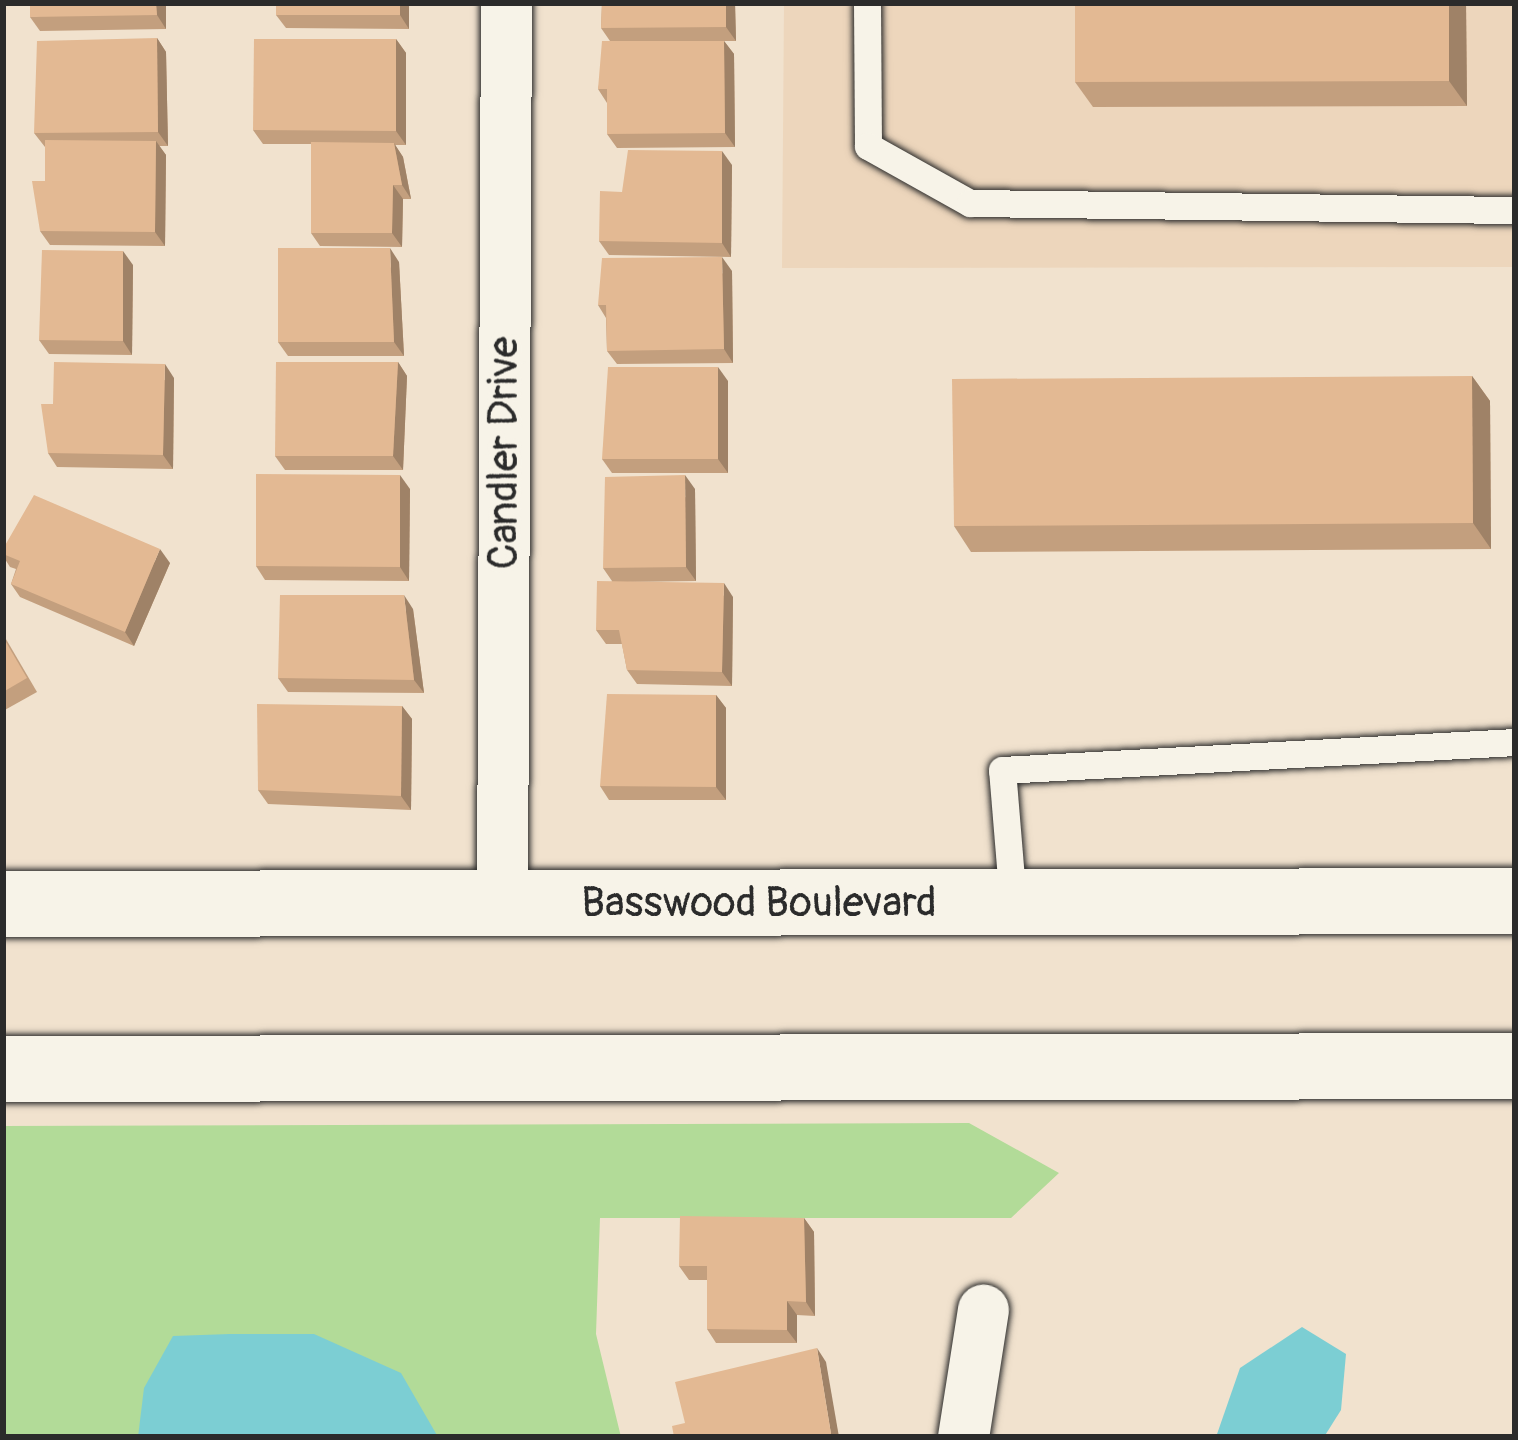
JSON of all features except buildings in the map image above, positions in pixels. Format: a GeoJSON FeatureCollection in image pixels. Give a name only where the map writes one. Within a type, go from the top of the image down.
{"type":"FeatureCollection","features":[{"type":"Feature","properties":{"kind":"main road","name":"Basswood Boulevard"},"geometry":{"type":"LineString","coordinates":[[3,904],[1515,901]]}},
{"type":"Feature","properties":{"kind":"main road"},"geometry":{"type":"LineString","coordinates":[[3,1069],[1515,1066]]}},
{"type":"Feature","properties":{"kind":"street","name":"Candler Drive"},"geometry":{"type":"LineString","coordinates":[[502,904],[506,3]]}},
{"type":"Feature","properties":{"kind":"street"},"geometry":{"type":"LineString","coordinates":[[963,1437],[983,1310]]}},
{"type":"Feature","properties":{"kind":"lane"},"geometry":{"type":"LineString","coordinates":[[867,3],[868,146],[970,203],[1515,211]]}},
{"type":"Feature","properties":{"kind":"lane"},"geometry":{"type":"LineString","coordinates":[[1013,903],[1003,770],[1515,742]]}},
{"type":"Feature","properties":{"kind":"shaded area"},"geometry":{"type":"Polygon","coordinates":[[[784,3],[1515,3],[1515,267],[782,268],[784,3]]]}},
{"type":"Feature","properties":{"kind":"green space"},"geometry":{"type":"Polygon","coordinates":[[[969,1123],[1059,1173],[1011,1218],[600,1218],[596,1334],[621,1437],[3,1437],[3,1126],[969,1123]]]}},
{"type":"Feature","properties":{"kind":"water"},"geometry":{"type":"Polygon","coordinates":[[[1302,1327],[1346,1354],[1341,1410],[1324,1437],[1216,1437],[1240,1368],[1302,1327]]]}},
{"type":"Feature","properties":{"kind":"water"},"geometry":{"type":"Polygon","coordinates":[[[314,1334],[401,1373],[438,1437],[138,1437],[144,1388],[173,1336],[314,1334]]]}}]}
